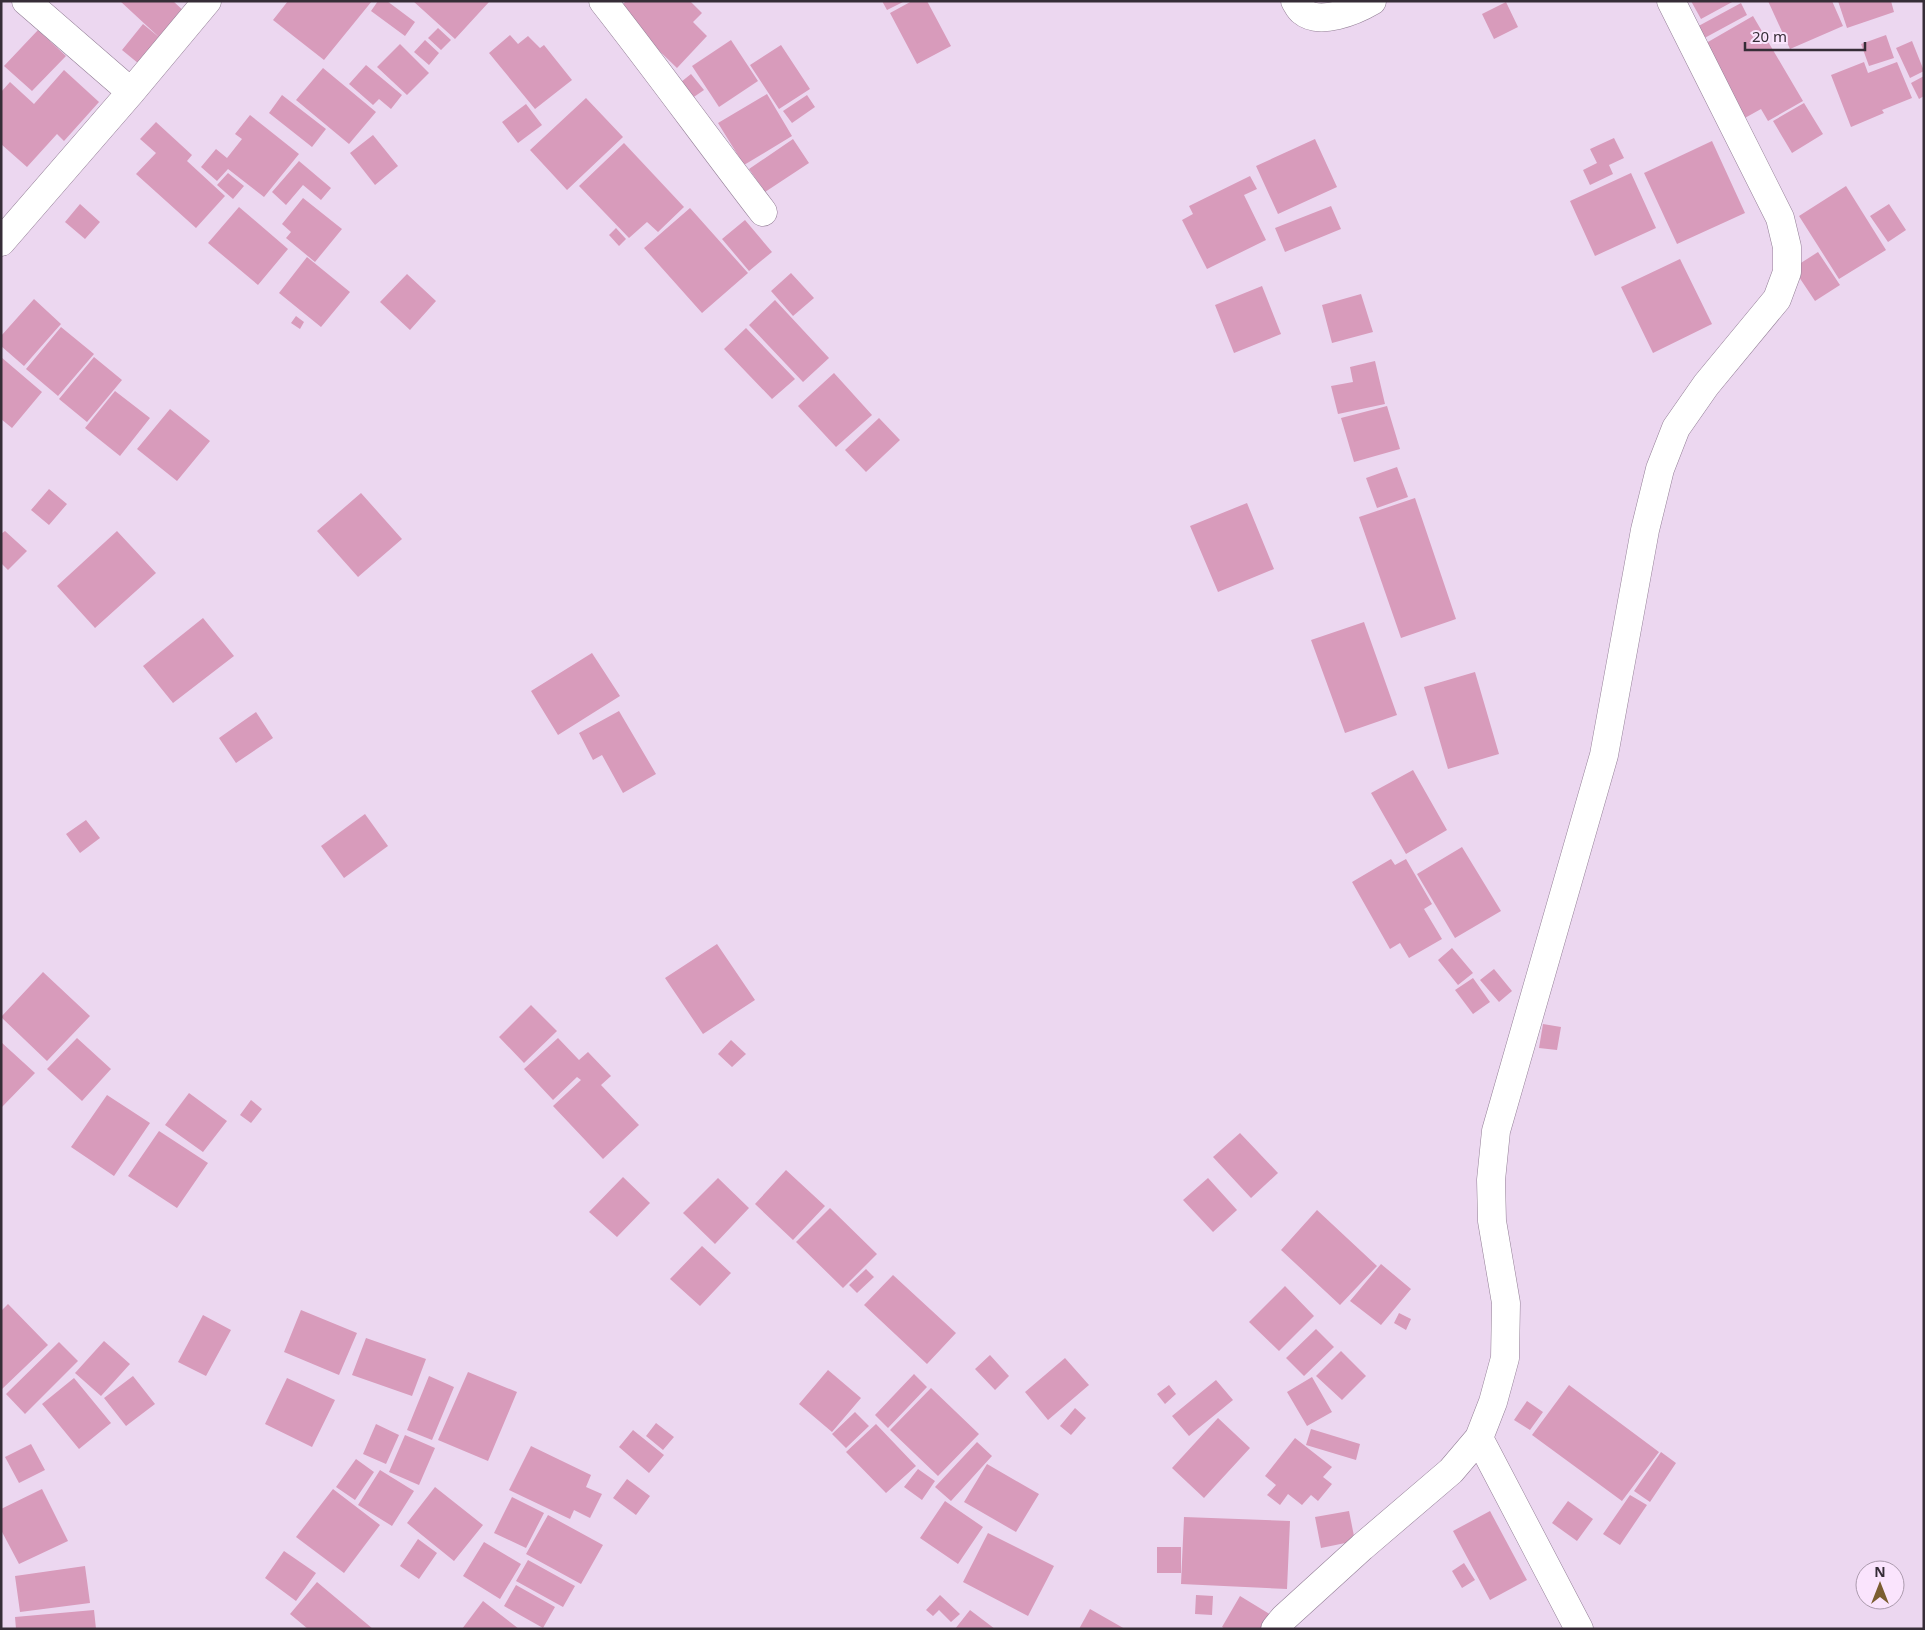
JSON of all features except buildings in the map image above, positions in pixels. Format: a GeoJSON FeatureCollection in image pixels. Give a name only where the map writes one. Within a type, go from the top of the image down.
{"type":"FeatureCollection","features":[{"type":"Feature","properties":{"kind":"street"},"geometry":{"type":"LineString","coordinates":[[26,1],[131,92]]}},
{"type":"Feature","properties":{"kind":"street"},"geometry":{"type":"LineString","coordinates":[[1,242],[207,1]]}},
{"type":"Feature","properties":{"kind":"street"},"geometry":{"type":"LineString","coordinates":[[603,1],[665,80],[763,212]]}},
{"type":"Feature","properties":{"kind":"street"},"geometry":{"type":"LineString","coordinates":[[1295,1],[1302,11],[1313,17],[1332,17],[1362,7],[1372,1]]}},
{"type":"Feature","properties":{"kind":"street"},"geometry":{"type":"LineString","coordinates":[[1275,1629],[1284,1618],[1362,1547],[1451,1472],[1479,1438],[1493,1402],[1505,1358],[1506,1303],[1492,1221],[1491,1180],[1496,1131],[1604,755],[1645,530],[1660,469],[1676,428],[1706,385],[1777,300],[1787,272],[1787,247],[1780,218],[1671,1]]}},
{"type":"Feature","properties":{"kind":"street"},"geometry":{"type":"LineString","coordinates":[[1479,1438],[1579,1629]]}}]}
